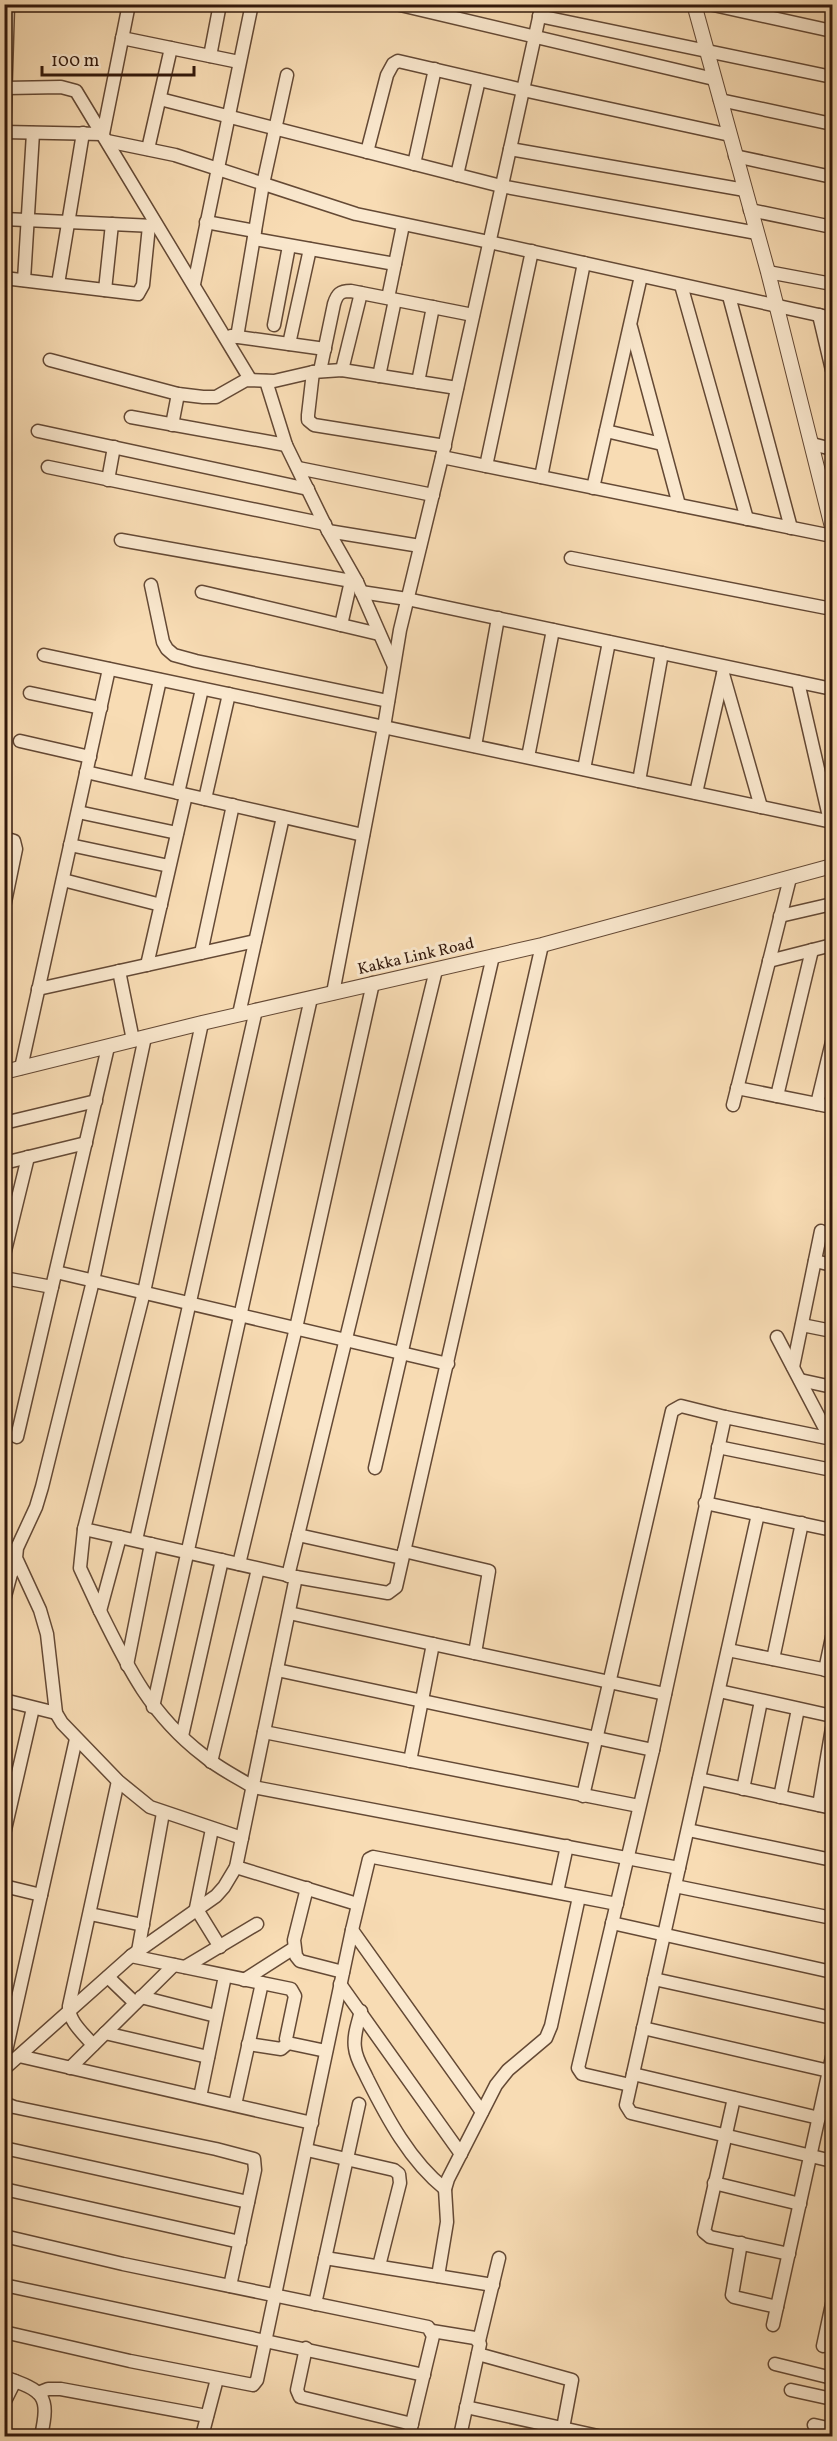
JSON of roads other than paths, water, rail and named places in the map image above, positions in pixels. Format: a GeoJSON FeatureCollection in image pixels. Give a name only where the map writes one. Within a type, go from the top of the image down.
{"type":"FeatureCollection","features":[{"type":"Feature","properties":{"kind":"street"},"geometry":{"type":"LineString","coordinates":[[9,4],[6,26],[5,134],[83,133],[105,137],[217,169],[332,208],[832,318]]}},
{"type":"Feature","properties":{"kind":"street"},"geometry":{"type":"LineString","coordinates":[[105,137],[129,4]]}},
{"type":"Feature","properties":{"kind":"street"},"geometry":{"type":"LineString","coordinates":[[210,56],[220,4]]}},
{"type":"Feature","properties":{"kind":"street"},"geometry":{"type":"LineString","coordinates":[[194,284],[252,4]]}},
{"type":"Feature","properties":{"kind":"street"},"geometry":{"type":"LineString","coordinates":[[396,4],[714,79]]}},
{"type":"Feature","properties":{"kind":"street"},"geometry":{"type":"LineString","coordinates":[[694,4],[768,272],[832,527]]}},
{"type":"Feature","properties":{"kind":"street"},"geometry":{"type":"LineString","coordinates":[[709,4],[832,30]]}},
{"type":"Feature","properties":{"kind":"street"},"geometry":{"type":"LineString","coordinates":[[333,993],[384,727],[393,663],[444,451],[541,10],[706,51],[832,77]]}},
{"type":"Feature","properties":{"kind":"street"},"geometry":{"type":"LineString","coordinates":[[122,38],[239,62]]}},
{"type":"Feature","properties":{"kind":"street"},"geometry":{"type":"LineString","coordinates":[[148,149],[171,48]]}},
{"type":"Feature","properties":{"kind":"street"},"geometry":{"type":"LineString","coordinates":[[367,152],[387,75],[393,64],[398,61],[730,135]]}},
{"type":"Feature","properties":{"kind":"street"},"geometry":{"type":"LineString","coordinates":[[414,164],[435,69]]}},
{"type":"Feature","properties":{"kind":"street"},"geometry":{"type":"LineString","coordinates":[[237,337],[263,184],[287,75]]}},
{"type":"Feature","properties":{"kind":"street"},"geometry":{"type":"LineString","coordinates":[[457,175],[479,80]]}},
{"type":"Feature","properties":{"kind":"street"},"geometry":{"type":"LineString","coordinates":[[6,88],[74,89],[105,137],[152,226],[194,284],[249,379]]}},
{"type":"Feature","properties":{"kind":"street"},"geometry":{"type":"LineString","coordinates":[[160,99],[501,186],[757,233]]}},
{"type":"Feature","properties":{"kind":"street"},"geometry":{"type":"LineString","coordinates":[[720,100],[832,124]]}},
{"type":"Feature","properties":{"kind":"street"},"geometry":{"type":"LineString","coordinates":[[24,280],[33,133]]}},
{"type":"Feature","properties":{"kind":"street"},"geometry":{"type":"LineString","coordinates":[[58,284],[83,133]]}},
{"type":"Feature","properties":{"kind":"street"},"geometry":{"type":"LineString","coordinates":[[510,149],[745,190]]}},
{"type":"Feature","properties":{"kind":"street"},"geometry":{"type":"LineString","coordinates":[[735,156],[832,177]]}},
{"type":"Feature","properties":{"kind":"street"},"geometry":{"type":"LineString","coordinates":[[750,210],[832,227]]}},
{"type":"Feature","properties":{"kind":"street"},"geometry":{"type":"LineString","coordinates":[[4,219],[152,226]]}},
{"type":"Feature","properties":{"kind":"street"},"geometry":{"type":"LineString","coordinates":[[206,222],[289,246],[395,264]]}},
{"type":"Feature","properties":{"kind":"street"},"geometry":{"type":"LineString","coordinates":[[105,290],[112,224]]}},
{"type":"Feature","properties":{"kind":"street"},"geometry":{"type":"LineString","coordinates":[[379,376],[402,225]]}},
{"type":"Feature","properties":{"kind":"street"},"geometry":{"type":"LineString","coordinates":[[4,278],[134,294],[140,292],[152,226]]}},
{"type":"Feature","properties":{"kind":"street"},"geometry":{"type":"LineString","coordinates":[[274,324],[289,246]]}},
{"type":"Feature","properties":{"kind":"street"},"geometry":{"type":"LineString","coordinates":[[289,344],[310,249]]}},
{"type":"Feature","properties":{"kind":"street"},"geometry":{"type":"LineString","coordinates":[[486,466],[532,251]]}},
{"type":"Feature","properties":{"kind":"street"},"geometry":{"type":"LineString","coordinates":[[541,477],[584,263]]}},
{"type":"Feature","properties":{"kind":"street"},"geometry":{"type":"LineString","coordinates":[[768,272],[832,284]]}},
{"type":"Feature","properties":{"kind":"street"},"geometry":{"type":"LineString","coordinates":[[593,488],[640,276]]}},
{"type":"Feature","properties":{"kind":"street"},"geometry":{"type":"LineString","coordinates":[[681,285],[747,519]]}},
{"type":"Feature","properties":{"kind":"street"},"geometry":{"type":"LineString","coordinates":[[473,315],[361,293],[345,291],[337,296],[325,349],[316,371],[308,420],[314,425],[444,451],[486,466],[832,536]]}},
{"type":"Feature","properties":{"kind":"street"},"geometry":{"type":"LineString","coordinates":[[342,370],[361,293]]}},
{"type":"Feature","properties":{"kind":"street"},"geometry":{"type":"LineString","coordinates":[[729,296],[791,528]]}},
{"type":"Feature","properties":{"kind":"street"},"geometry":{"type":"LineString","coordinates":[[418,382],[433,307]]}},
{"type":"Feature","properties":{"kind":"street"},"geometry":{"type":"LineString","coordinates":[[819,315],[832,370]]}},
{"type":"Feature","properties":{"kind":"street"},"geometry":{"type":"LineString","coordinates":[[629,322],[680,505]]}},
{"type":"Feature","properties":{"kind":"street"},"geometry":{"type":"LineString","coordinates":[[224,336],[325,349]]}},
{"type":"Feature","properties":{"kind":"street"},"geometry":{"type":"LineString","coordinates":[[50,360],[178,394],[216,397],[241,381],[249,379],[283,380],[316,371],[342,370],[457,388]]}},
{"type":"Feature","properties":{"kind":"street"},"geometry":{"type":"LineString","coordinates":[[266,381],[286,445],[393,663]]}},
{"type":"Feature","properties":{"kind":"street"},"geometry":{"type":"LineString","coordinates":[[172,425],[178,394]]}},
{"type":"Feature","properties":{"kind":"street"},"geometry":{"type":"LineString","coordinates":[[131,417],[286,445]]}},
{"type":"Feature","properties":{"kind":"street"},"geometry":{"type":"LineString","coordinates":[[38,430],[308,489]]}},
{"type":"Feature","properties":{"kind":"street"},"geometry":{"type":"LineString","coordinates":[[606,431],[662,444]]}},
{"type":"Feature","properties":{"kind":"street"},"geometry":{"type":"LineString","coordinates":[[812,444],[832,449]]}},
{"type":"Feature","properties":{"kind":"street"},"geometry":{"type":"LineString","coordinates":[[108,480],[114,447]]}},
{"type":"Feature","properties":{"kind":"street"},"geometry":{"type":"LineString","coordinates":[[48,467],[420,546]]}},
{"type":"Feature","properties":{"kind":"street"},"geometry":{"type":"LineString","coordinates":[[298,468],[433,495]]}},
{"type":"Feature","properties":{"kind":"street"},"geometry":{"type":"LineString","coordinates":[[121,540],[356,585],[407,599],[662,653],[724,670],[832,689]]}},
{"type":"Feature","properties":{"kind":"street"},"geometry":{"type":"LineString","coordinates":[[571,558],[832,609]]}},
{"type":"Feature","properties":{"kind":"street"},"geometry":{"type":"LineString","coordinates":[[151,585],[163,642],[174,655],[388,701]]}},
{"type":"Feature","properties":{"kind":"street"},"geometry":{"type":"LineString","coordinates":[[341,625],[356,585]]}},
{"type":"Feature","properties":{"kind":"street"},"geometry":{"type":"LineString","coordinates":[[202,592],[379,633]]}},
{"type":"Feature","properties":{"kind":"street"},"geometry":{"type":"LineString","coordinates":[[475,746],[498,618]]}},
{"type":"Feature","properties":{"kind":"street"},"geometry":{"type":"LineString","coordinates":[[528,757],[553,630]]}},
{"type":"Feature","properties":{"kind":"street"},"geometry":{"type":"LineString","coordinates":[[584,769],[609,642]]}},
{"type":"Feature","properties":{"kind":"street"},"geometry":{"type":"LineString","coordinates":[[639,781],[662,653]]}},
{"type":"Feature","properties":{"kind":"street"},"geometry":{"type":"LineString","coordinates":[[44,655],[831,822],[798,682]]}},
{"type":"Feature","properties":{"kind":"street"},"geometry":{"type":"LineString","coordinates":[[21,1068],[109,669]]}},
{"type":"Feature","properties":{"kind":"street"},"geometry":{"type":"LineString","coordinates":[[696,793],[724,670]]}},
{"type":"Feature","properties":{"kind":"street"},"geometry":{"type":"LineString","coordinates":[[724,670],[761,807]]}},
{"type":"Feature","properties":{"kind":"street"},"geometry":{"type":"LineString","coordinates":[[137,783],[160,680]]}},
{"type":"Feature","properties":{"kind":"street"},"geometry":{"type":"LineString","coordinates":[[147,965],[177,833],[202,688]]}},
{"type":"Feature","properties":{"kind":"street"},"geometry":{"type":"LineString","coordinates":[[30,693],[100,708]]}},
{"type":"Feature","properties":{"kind":"street"},"geometry":{"type":"LineString","coordinates":[[205,799],[230,694]]}},
{"type":"Feature","properties":{"kind":"street"},"geometry":{"type":"LineString","coordinates":[[20,741],[90,757]]}},
{"type":"Feature","properties":{"kind":"street"},"geometry":{"type":"LineString","coordinates":[[86,772],[363,835]]}},
{"type":"Feature","properties":{"kind":"street"},"geometry":{"type":"LineString","coordinates":[[201,953],[233,805]]}},
{"type":"Feature","properties":{"kind":"street"},"geometry":{"type":"LineString","coordinates":[[78,812],[177,833]]}},
{"type":"Feature","properties":{"kind":"street"},"geometry":{"type":"LineString","coordinates":[[239,1014],[283,817]]}},
{"type":"Feature","properties":{"kind":"street"},"geometry":{"type":"LineString","coordinates":[[4,838],[14,841],[16,849],[4,907]]}},
{"type":"Feature","properties":{"kind":"street"},"geometry":{"type":"LineString","coordinates":[[70,845],[170,866]]}},
{"type":"Feature","properties":{"kind":"street","name":"Kakka Link Road"},"geometry":{"type":"LineString","coordinates":[[4,1072],[239,1014],[542,945],[832,866]]}},
{"type":"Feature","properties":{"kind":"street"},"geometry":{"type":"LineString","coordinates":[[733,1105],[790,878]]}},
{"type":"Feature","properties":{"kind":"street"},"geometry":{"type":"LineString","coordinates":[[63,880],[161,904]]}},
{"type":"Feature","properties":{"kind":"street"},"geometry":{"type":"LineString","coordinates":[[780,916],[832,904]]}},
{"type":"Feature","properties":{"kind":"street"},"geometry":{"type":"LineString","coordinates":[[38,989],[255,941]]}},
{"type":"Feature","properties":{"kind":"street"},"geometry":{"type":"LineString","coordinates":[[84,1529],[292,1576],[388,1593],[396,1587],[542,945]]}},
{"type":"Feature","properties":{"kind":"street"},"geometry":{"type":"LineString","coordinates":[[769,961],[832,945]]}},
{"type":"Feature","properties":{"kind":"street"},"geometry":{"type":"LineString","coordinates":[[777,1096],[812,950]]}},
{"type":"Feature","properties":{"kind":"street"},"geometry":{"type":"LineString","coordinates":[[375,1468],[493,956]]}},
{"type":"Feature","properties":{"kind":"street"},"geometry":{"type":"LineString","coordinates":[[4,2069],[135,1953],[224,1887],[236,1867],[289,1613],[298,1535],[436,970]]}},
{"type":"Feature","properties":{"kind":"street"},"geometry":{"type":"LineString","coordinates":[[4,1600],[13,1559],[36,1507],[42,1487],[93,1281],[139,1039],[119,971]]}},
{"type":"Feature","properties":{"kind":"street"},"geometry":{"type":"LineString","coordinates":[[240,1564],[296,1328],[373,983]]}},
{"type":"Feature","properties":{"kind":"street"},"geometry":{"type":"LineString","coordinates":[[153,1707],[311,998]]}},
{"type":"Feature","properties":{"kind":"street"},"geometry":{"type":"LineString","coordinates":[[136,1540],[256,1010]]}},
{"type":"Feature","properties":{"kind":"street"},"geometry":{"type":"LineString","coordinates":[[202,1023],[144,1292],[84,1529],[80,1568],[128,1665],[153,1707],[182,1736],[211,1761],[253,1787],[679,1868]]}},
{"type":"Feature","properties":{"kind":"street"},"geometry":{"type":"LineString","coordinates":[[817,1104],[832,1042]]}},
{"type":"Feature","properties":{"kind":"street"},"geometry":{"type":"LineString","coordinates":[[17,1437],[108,1047]]}},
{"type":"Feature","properties":{"kind":"street"},"geometry":{"type":"LineString","coordinates":[[737,1088],[832,1107]]}},
{"type":"Feature","properties":{"kind":"street"},"geometry":{"type":"LineString","coordinates":[[4,1123],[96,1101]]}},
{"type":"Feature","properties":{"kind":"street"},"geometry":{"type":"LineString","coordinates":[[4,1163],[86,1143]]}},
{"type":"Feature","properties":{"kind":"street"},"geometry":{"type":"LineString","coordinates":[[4,1255],[28,1157]]}},
{"type":"Feature","properties":{"kind":"street"},"geometry":{"type":"LineString","coordinates":[[793,1367],[822,1231]]}},
{"type":"Feature","properties":{"kind":"street"},"geometry":{"type":"LineString","coordinates":[[815,1261],[832,1265]]}},
{"type":"Feature","properties":{"kind":"street"},"geometry":{"type":"LineString","coordinates":[[56,1272],[448,1364]]}},
{"type":"Feature","properties":{"kind":"street"},"geometry":{"type":"LineString","coordinates":[[4,1278],[52,1287]]}},
{"type":"Feature","properties":{"kind":"street"},"geometry":{"type":"LineString","coordinates":[[802,1325],[832,1331]]}},
{"type":"Feature","properties":{"kind":"street"},"geometry":{"type":"LineString","coordinates":[[777,1337],[832,1440]]}},
{"type":"Feature","properties":{"kind":"street"},"geometry":{"type":"LineString","coordinates":[[800,1380],[832,1387]]}},
{"type":"Feature","properties":{"kind":"street"},"geometry":{"type":"LineString","coordinates":[[583,1796],[672,1411],[681,1406],[832,1440]]}},
{"type":"Feature","properties":{"kind":"street"},"geometry":{"type":"LineString","coordinates":[[725,1417],[653,1750],[578,2067],[582,2074],[632,2079],[734,2098],[819,2118]]}},
{"type":"Feature","properties":{"kind":"street"},"geometry":{"type":"LineString","coordinates":[[718,1447],[832,1470]]}},
{"type":"Feature","properties":{"kind":"street"},"geometry":{"type":"LineString","coordinates":[[705,1503],[832,1530]]}},
{"type":"Feature","properties":{"kind":"street"},"geometry":{"type":"LineString","coordinates":[[758,1514],[626,2105],[631,2113],[832,2161]]}},
{"type":"Feature","properties":{"kind":"street"},"geometry":{"type":"LineString","coordinates":[[773,1659],[802,1523]]}},
{"type":"Feature","properties":{"kind":"street"},"geometry":{"type":"LineString","coordinates":[[298,1535],[489,1570],[475,1653]]}},
{"type":"Feature","properties":{"kind":"street"},"geometry":{"type":"LineString","coordinates":[[100,1611],[120,1537]]}},
{"type":"Feature","properties":{"kind":"street"},"geometry":{"type":"LineString","coordinates":[[128,1665],[151,1544]]}},
{"type":"Feature","properties":{"kind":"street"},"geometry":{"type":"LineString","coordinates":[[13,1559],[40,1610],[47,1634],[56,1713],[76,1738],[118,1781],[150,1807],[242,1838]]}},
{"type":"Feature","properties":{"kind":"street"},"geometry":{"type":"LineString","coordinates":[[182,1736],[222,1560]]}},
{"type":"Feature","properties":{"kind":"street"},"geometry":{"type":"LineString","coordinates":[[211,1761],[258,1569]]}},
{"type":"Feature","properties":{"kind":"street"},"geometry":{"type":"LineString","coordinates":[[289,1613],[665,1694]]}},
{"type":"Feature","properties":{"kind":"street"},"geometry":{"type":"LineString","coordinates":[[728,1650],[829,1671],[832,1637]]}},
{"type":"Feature","properties":{"kind":"street"},"geometry":{"type":"LineString","coordinates":[[410,1761],[433,1644]]}},
{"type":"Feature","properties":{"kind":"street"},"geometry":{"type":"LineString","coordinates":[[277,1670],[653,1750]]}},
{"type":"Feature","properties":{"kind":"street"},"geometry":{"type":"LineString","coordinates":[[719,1691],[832,1716]]}},
{"type":"Feature","properties":{"kind":"street"},"geometry":{"type":"LineString","coordinates":[[4,1700],[56,1713]]}},
{"type":"Feature","properties":{"kind":"street"},"geometry":{"type":"LineString","coordinates":[[743,1789],[761,1701]]}},
{"type":"Feature","properties":{"kind":"street"},"geometry":{"type":"LineString","coordinates":[[4,1833],[33,1708]]}},
{"type":"Feature","properties":{"kind":"street"},"geometry":{"type":"LineString","coordinates":[[780,1797],[798,1709]]}},
{"type":"Feature","properties":{"kind":"street"},"geometry":{"type":"LineString","coordinates":[[819,1806],[832,1728]]}},
{"type":"Feature","properties":{"kind":"street"},"geometry":{"type":"LineString","coordinates":[[264,1732],[639,1806]]}},
{"type":"Feature","properties":{"kind":"street"},"geometry":{"type":"LineString","coordinates":[[4,2060],[76,1738]]}},
{"type":"Feature","properties":{"kind":"street"},"geometry":{"type":"LineString","coordinates":[[699,1779],[832,1808]]}},
{"type":"Feature","properties":{"kind":"street"},"geometry":{"type":"LineString","coordinates":[[68,2013],[118,1781]]}},
{"type":"Feature","properties":{"kind":"street"},"geometry":{"type":"LineString","coordinates":[[135,1953],[143,1925],[163,1813]]}},
{"type":"Feature","properties":{"kind":"street"},"geometry":{"type":"LineString","coordinates":[[212,1829],[196,1908],[220,1947]]}},
{"type":"Feature","properties":{"kind":"street"},"geometry":{"type":"LineString","coordinates":[[688,1830],[832,1860]]}},
{"type":"Feature","properties":{"kind":"street"},"geometry":{"type":"LineString","coordinates":[[557,1892],[567,1846]]}},
{"type":"Feature","properties":{"kind":"street"},"geometry":{"type":"LineString","coordinates":[[4,2332],[253,2385],[257,2380],[367,1862],[373,1857],[616,1904]]}},
{"type":"Feature","properties":{"kind":"street"},"geometry":{"type":"LineString","coordinates":[[236,1867],[357,1904]]}},
{"type":"Feature","properties":{"kind":"street"},"geometry":{"type":"LineString","coordinates":[[4,1886],[41,1894]]}},
{"type":"Feature","properties":{"kind":"street"},"geometry":{"type":"LineString","coordinates":[[675,1886],[832,1918]]}},
{"type":"Feature","properties":{"kind":"street"},"geometry":{"type":"LineString","coordinates":[[307,1888],[294,1948],[296,1956],[300,1961],[342,1978],[361,2011],[461,2154]]}},
{"type":"Feature","properties":{"kind":"street"},"geometry":{"type":"LineString","coordinates":[[438,2276],[447,2222],[445,2189],[496,2085],[508,2070],[546,2038],[551,2026],[579,1897]]}},
{"type":"Feature","properties":{"kind":"street"},"geometry":{"type":"LineString","coordinates":[[90,1914],[143,1925]]}},
{"type":"Feature","properties":{"kind":"street"},"geometry":{"type":"LineString","coordinates":[[612,1923],[832,1972]]}},
{"type":"Feature","properties":{"kind":"street"},"geometry":{"type":"LineString","coordinates":[[70,2068],[138,2000],[180,1966],[220,1947],[257,1924]]}},
{"type":"Feature","properties":{"kind":"street"},"geometry":{"type":"LineString","coordinates":[[352,1930],[482,2112]]}},
{"type":"Feature","properties":{"kind":"street"},"geometry":{"type":"LineString","coordinates":[[244,1980],[294,1948]]}},
{"type":"Feature","properties":{"kind":"street"},"geometry":{"type":"LineString","coordinates":[[135,1953],[180,1966],[291,1989],[294,1992],[286,2039],[288,2043]]}},
{"type":"Feature","properties":{"kind":"street"},"geometry":{"type":"LineString","coordinates":[[200,2097],[225,1976]]}},
{"type":"Feature","properties":{"kind":"street"},"geometry":{"type":"LineString","coordinates":[[108,1977],[138,2000],[216,2016]]}},
{"type":"Feature","properties":{"kind":"street"},"geometry":{"type":"LineString","coordinates":[[654,1979],[832,2018]]}},
{"type":"Feature","properties":{"kind":"street"},"geometry":{"type":"LineString","coordinates":[[234,2105],[262,1983]]}},
{"type":"Feature","properties":{"kind":"street"},"geometry":{"type":"LineString","coordinates":[[361,2011],[355,2038],[357,2056],[379,2103],[406,2146],[425,2170],[445,2189]]}},
{"type":"Feature","properties":{"kind":"street"},"geometry":{"type":"LineString","coordinates":[[68,2013],[93,2045]]}},
{"type":"Feature","properties":{"kind":"street"},"geometry":{"type":"LineString","coordinates":[[643,2028],[829,2071]]}},
{"type":"Feature","properties":{"kind":"street"},"geometry":{"type":"LineString","coordinates":[[105,2033],[208,2057]]}},
{"type":"Feature","properties":{"kind":"street"},"geometry":{"type":"LineString","coordinates":[[288,2043],[326,2051]]}},
{"type":"Feature","properties":{"kind":"street"},"geometry":{"type":"LineString","coordinates":[[248,2044],[273,2050],[281,2049],[288,2043]]}},
{"type":"Feature","properties":{"kind":"street"},"geometry":{"type":"LineString","coordinates":[[20,2056],[312,2123]]}},
{"type":"Feature","properties":{"kind":"street"},"geometry":{"type":"LineString","coordinates":[[773,2325],[832,2057]]}},
{"type":"Feature","properties":{"kind":"street"},"geometry":{"type":"LineString","coordinates":[[734,2098],[704,2232],[710,2237],[789,2254]]}},
{"type":"Feature","properties":{"kind":"street"},"geometry":{"type":"LineString","coordinates":[[4,2103],[254,2159],[256,2163],[230,2286]]}},
{"type":"Feature","properties":{"kind":"street"},"geometry":{"type":"LineString","coordinates":[[315,2304],[359,2104]]}},
{"type":"Feature","properties":{"kind":"street"},"geometry":{"type":"LineString","coordinates":[[4,2148],[248,2202]]}},
{"type":"Feature","properties":{"kind":"street"},"geometry":{"type":"LineString","coordinates":[[307,2150],[394,2170],[401,2177],[378,2266]]}},
{"type":"Feature","properties":{"kind":"street"},"geometry":{"type":"LineString","coordinates":[[714,2183],[800,2204]]}},
{"type":"Feature","properties":{"kind":"street"},"geometry":{"type":"LineString","coordinates":[[4,2189],[240,2242]]}},
{"type":"Feature","properties":{"kind":"street"},"geometry":{"type":"LineString","coordinates":[[4,2236],[428,2327],[432,2331],[475,2338],[479,2341]]}},
{"type":"Feature","properties":{"kind":"street"},"geometry":{"type":"LineString","coordinates":[[741,2243],[732,2295],[777,2307]]}},
{"type":"Feature","properties":{"kind":"street"},"geometry":{"type":"LineString","coordinates":[[325,2258],[493,2285]]}},
{"type":"Feature","properties":{"kind":"street"},"geometry":{"type":"LineString","coordinates":[[460,2436],[479,2341],[500,2258]]}},
{"type":"Feature","properties":{"kind":"street"},"geometry":{"type":"LineString","coordinates":[[4,2284],[424,2375]]}},
{"type":"Feature","properties":{"kind":"street"},"geometry":{"type":"LineString","coordinates":[[823,2346],[832,2304]]}},
{"type":"Feature","properties":{"kind":"street"},"geometry":{"type":"LineString","coordinates":[[409,2436],[432,2331]]}},
{"type":"Feature","properties":{"kind":"street"},"geometry":{"type":"LineString","coordinates":[[306,2348],[297,2390],[300,2397],[412,2424]]}},
{"type":"Feature","properties":{"kind":"street"},"geometry":{"type":"LineString","coordinates":[[478,2354],[572,2380],[563,2428]]}},
{"type":"Feature","properties":{"kind":"street"},"geometry":{"type":"LineString","coordinates":[[775,2364],[832,2378]]}},
{"type":"Feature","properties":{"kind":"street"},"geometry":{"type":"LineString","coordinates":[[4,2403],[10,2379],[43,2397],[46,2404],[41,2436]]}},
{"type":"Feature","properties":{"kind":"street"},"geometry":{"type":"LineString","coordinates":[[201,2436],[217,2379]]}},
{"type":"Feature","properties":{"kind":"street"},"geometry":{"type":"LineString","coordinates":[[38,2393],[48,2389],[61,2389],[207,2416]]}},
{"type":"Feature","properties":{"kind":"street"},"geometry":{"type":"LineString","coordinates":[[791,2390],[832,2399]]}},
{"type":"Feature","properties":{"kind":"street"},"geometry":{"type":"LineString","coordinates":[[466,2407],[598,2436]]}},
{"type":"Feature","properties":{"kind":"street"},"geometry":{"type":"LineString","coordinates":[[814,2425],[832,2429]]}}]}
